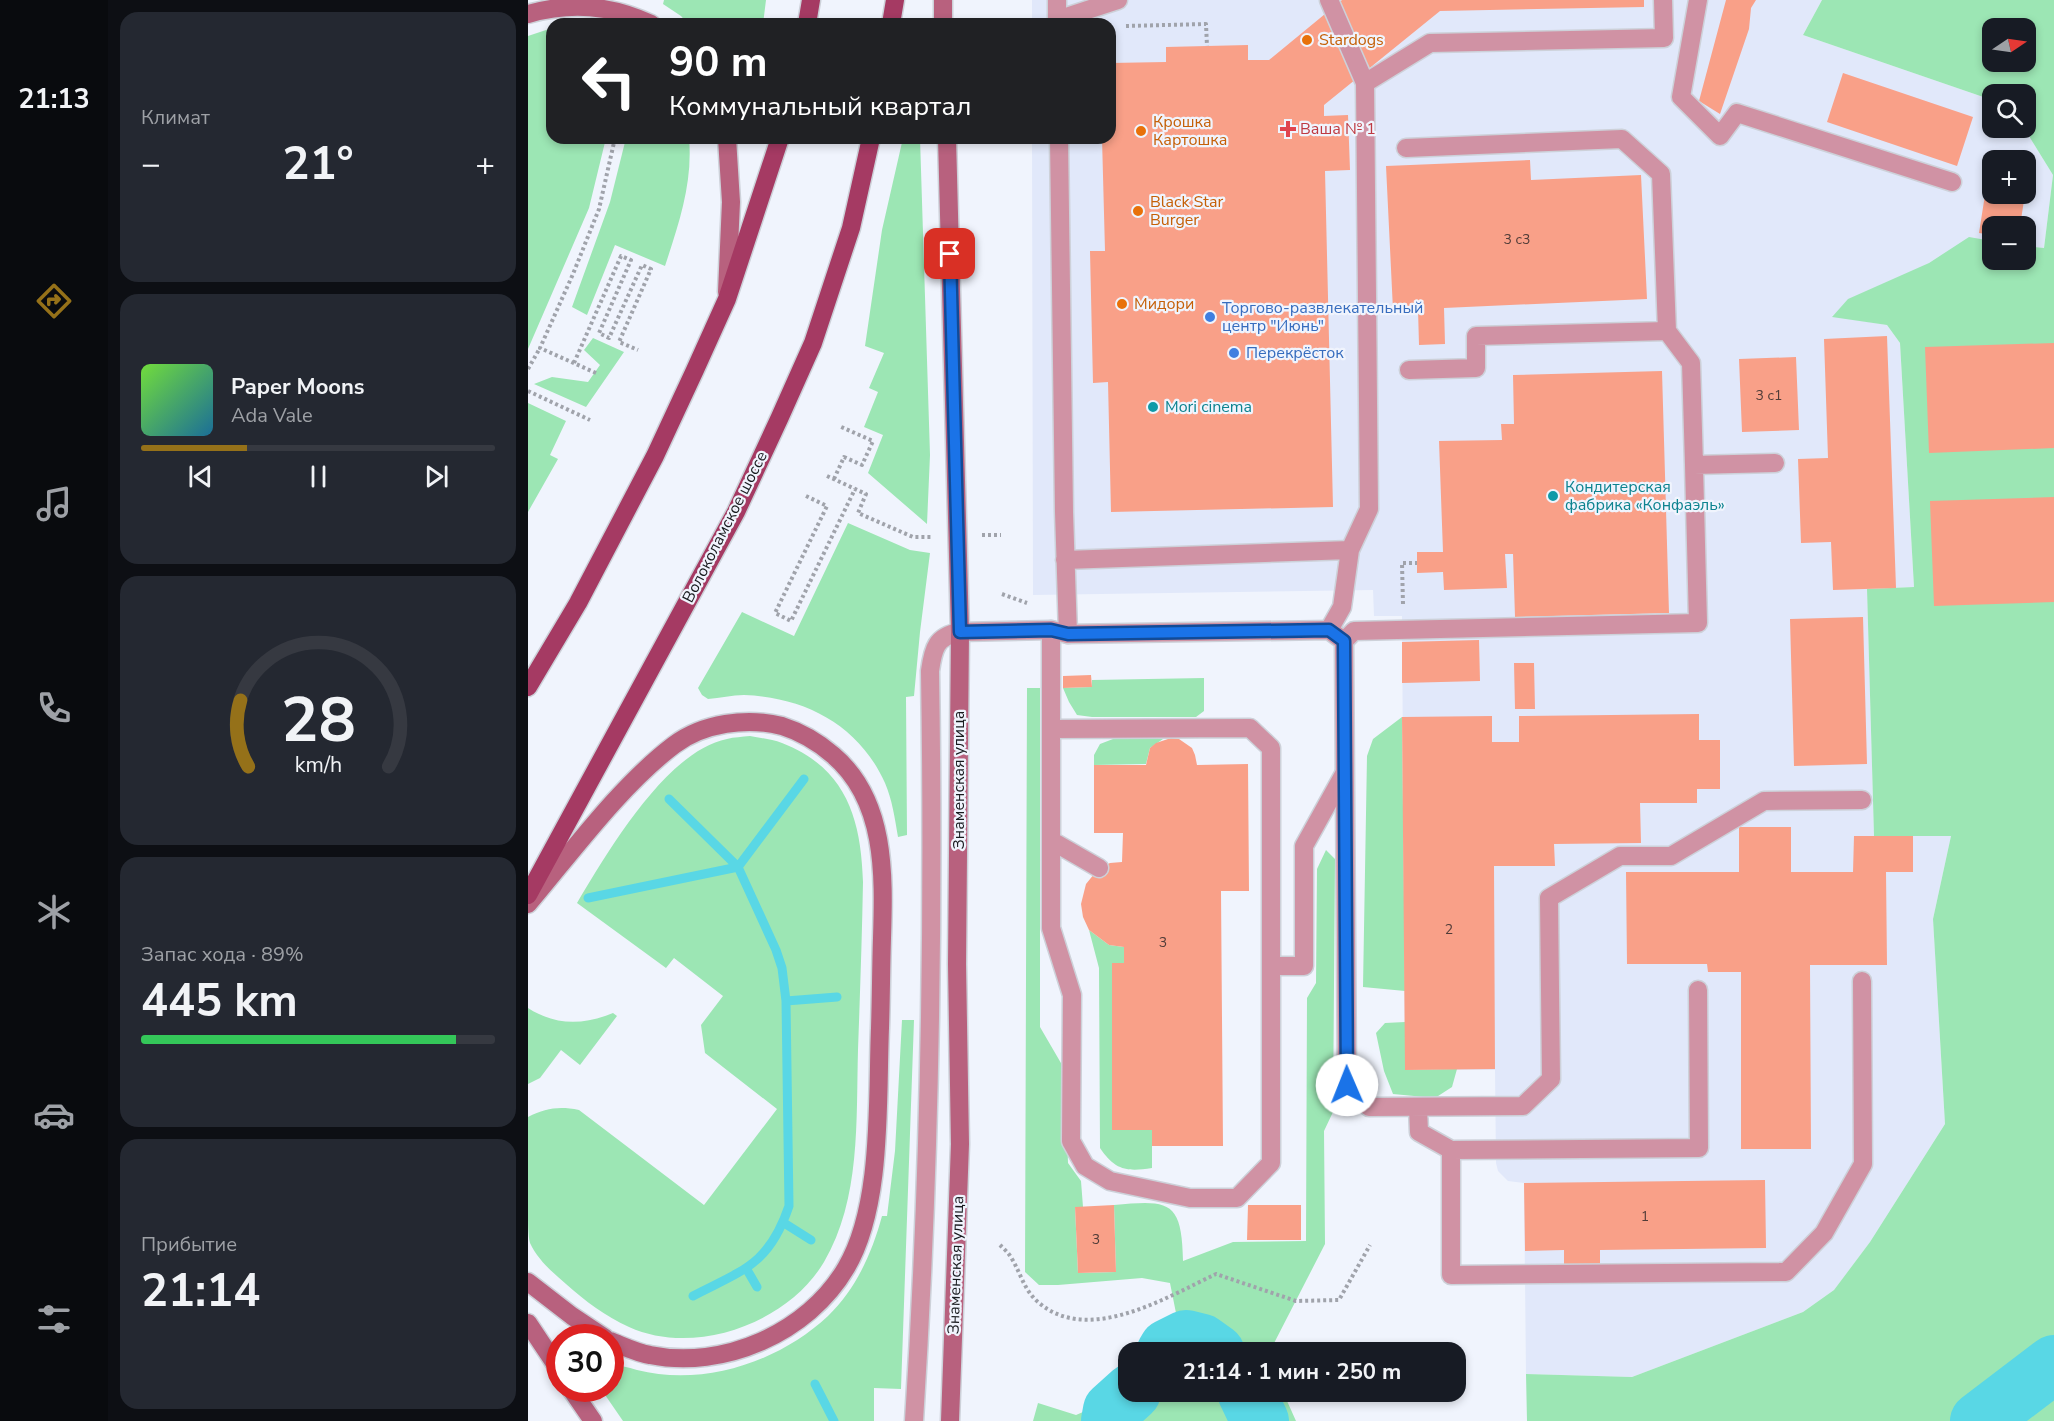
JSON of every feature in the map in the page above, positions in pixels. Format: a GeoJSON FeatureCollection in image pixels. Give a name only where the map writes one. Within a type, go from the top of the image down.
{"type":"FeatureCollection","features":[{"type":"Feature","properties":{"kind":"main road"},"geometry":{"type":"LineString","coordinates":[[808,18],[811,0]]}},
{"type":"Feature","properties":{"kind":"main road"},"geometry":{"type":"LineString","coordinates":[[892,18],[895,0]]}},
{"type":"Feature","properties":{"kind":"main road"},"geometry":{"type":"LineString","coordinates":[[943,0],[943,18]]}},
{"type":"Feature","properties":{"kind":"main road"},"geometry":{"type":"LineString","coordinates":[[528,14],[550,8],[576,5],[602,7],[637,18]]}},
{"type":"Feature","properties":{"kind":"main road"},"geometry":{"type":"LineString","coordinates":[[726,299],[731,202],[727,144]]}},
{"type":"Feature","properties":{"kind":"main road"},"geometry":{"type":"LineString","coordinates":[[528,687],[578,603],[655,456],[726,299],[778,144]]}},
{"type":"Feature","properties":{"kind":"main road","name":"Волоколамское шоссе"},"geometry":{"type":"LineString","coordinates":[[528,895],[736,512],[780,417],[813,343],[848,238],[870,144]]}},
{"type":"Feature","properties":{"kind":"main road","name":"Знаменская улица"},"geometry":{"type":"LineString","coordinates":[[946,144],[960,632],[957,964],[960,1144],[950,1417]]}},
{"type":"Feature","properties":{"kind":"main road"},"geometry":{"type":"LineString","coordinates":[[528,903],[632,782],[676,744],[704,730],[732,722],[762,721],[793,729],[820,744],[847,766],[865,794],[875,822],[883,862],[877,1121],[872,1181],[863,1228],[846,1268],[822,1298],[793,1325],[759,1342],[727,1353],[689,1359],[648,1355],[624,1346]]}},
{"type":"Feature","properties":{"kind":"main road"},"geometry":{"type":"LineString","coordinates":[[528,1282],[584,1324]]}},
{"type":"Feature","properties":{"kind":"main road"},"geometry":{"type":"LineString","coordinates":[[528,1323],[546,1350]]}},
{"type":"Feature","properties":{"kind":"main road"},"geometry":{"type":"LineString","coordinates":[[580,1402],[593,1421]]}},
{"type":"Feature","properties":{"kind":"street"},"geometry":{"type":"LineString","coordinates":[[1057,0],[1057,18]]}},
{"type":"Feature","properties":{"kind":"street"},"geometry":{"type":"LineString","coordinates":[[1068,18],[1118,0]]}},
{"type":"Feature","properties":{"kind":"street"},"geometry":{"type":"LineString","coordinates":[[1329,0],[1365,83],[1369,509],[1350,550],[1337,636],[1344,774],[1347,1085],[1369,1107],[1523,1106],[1551,1079],[1549,898],[1620,856],[1671,856],[1764,801],[1863,800]]}},
{"type":"Feature","properties":{"kind":"street"},"geometry":{"type":"LineString","coordinates":[[1365,83],[1430,43],[1664,38],[1663,0]]}},
{"type":"Feature","properties":{"kind":"street"},"geometry":{"type":"LineString","coordinates":[[1698,0],[1681,97],[1720,136],[1737,113],[1952,182]]}},
{"type":"Feature","properties":{"kind":"street"},"geometry":{"type":"LineString","coordinates":[[915,1416],[929,1098],[930,671],[936,645],[950,633],[960,632],[1337,636],[1354,631],[1698,623],[1691,363],[1667,331],[1661,174],[1622,139],[1406,148]]}},
{"type":"Feature","properties":{"kind":"street"},"geometry":{"type":"LineString","coordinates":[[1052,729],[1250,728],[1271,748],[1271,1163],[1237,1198],[1190,1198],[1110,1180],[1085,1166],[1071,1141],[1072,995],[1051,928],[1052,729],[1065,560],[1059,144]]}},
{"type":"Feature","properties":{"kind":"street"},"geometry":{"type":"LineString","coordinates":[[1408,370],[1476,368],[1476,336],[1667,331]]}},
{"type":"Feature","properties":{"kind":"street"},"geometry":{"type":"LineString","coordinates":[[1694,465],[1775,463]]}},
{"type":"Feature","properties":{"kind":"street"},"geometry":{"type":"LineString","coordinates":[[1065,560],[1350,550]]}},
{"type":"Feature","properties":{"kind":"street"},"geometry":{"type":"LineString","coordinates":[[1271,966],[1304,966],[1304,846],[1344,774]]}},
{"type":"Feature","properties":{"kind":"street"},"geometry":{"type":"LineString","coordinates":[[1052,841],[1099,868]]}},
{"type":"Feature","properties":{"kind":"street"},"geometry":{"type":"LineString","coordinates":[[1451,1150],[1451,1275],[1786,1272],[1824,1233],[1863,1164],[1862,981]]}},
{"type":"Feature","properties":{"kind":"street"},"geometry":{"type":"LineString","coordinates":[[1419,1107],[1419,1132],[1451,1150],[1699,1148],[1698,990]]}},
{"type":"Feature","properties":{"kind":"path"},"geometry":{"type":"LineString","coordinates":[[1121,26],[1206,24],[1207,46]]}},
{"type":"Feature","properties":{"kind":"path"},"geometry":{"type":"LineString","coordinates":[[528,369],[540,348],[573,274],[599,209],[614,144]]}},
{"type":"Feature","properties":{"kind":"path"},"geometry":{"type":"LineString","coordinates":[[574,363],[621,256],[631,260],[599,333],[609,338],[642,265],[651,269],[619,342],[638,351]]}},
{"type":"Feature","properties":{"kind":"path"},"geometry":{"type":"LineString","coordinates":[[540,348],[596,373]]}},
{"type":"Feature","properties":{"kind":"path"},"geometry":{"type":"LineString","coordinates":[[528,391],[590,420]]}},
{"type":"Feature","properties":{"kind":"path"},"geometry":{"type":"LineString","coordinates":[[834,479],[844,457],[862,465],[873,441],[839,426]]}},
{"type":"Feature","properties":{"kind":"path"},"geometry":{"type":"LineString","coordinates":[[827,476],[866,494],[858,513],[913,537],[935,537]]}},
{"type":"Feature","properties":{"kind":"path"},"geometry":{"type":"LineString","coordinates":[[806,496],[827,506],[775,614],[791,621],[855,489]]}},
{"type":"Feature","properties":{"kind":"path"},"geometry":{"type":"LineString","coordinates":[[978,536],[1001,535]]}},
{"type":"Feature","properties":{"kind":"path"},"geometry":{"type":"LineString","coordinates":[[1000,1245],[1012,1257],[1024,1285],[1039,1303],[1061,1315],[1093,1321],[1127,1314],[1216,1274],[1296,1301],[1339,1300],[1370,1245]]}},
{"type":"Feature","properties":{"kind":"shaded area"},"geometry":{"type":"Polygon","coordinates":[[[1032,0],[1822,0],[1803,35],[1982,97],[1982,138],[2030,138],[2053,175],[2044,248],[2036,247],[2036,216],[1982,216],[1982,240],[1969,238],[1929,263],[1832,316],[1887,325],[1900,343],[1914,587],[1867,589],[1874,835],[1951,836],[1933,919],[1945,1124],[1870,1242],[1834,1290],[1803,1312],[1632,1377],[1526,1374],[1524,1183],[1508,1181],[1498,1171],[1495,1070],[1405,1070],[1402,616],[1374,616],[1373,590],[1033,595],[1032,144],[1116,144],[1116,18],[1032,18],[1032,0]]]}},
{"type":"Feature","properties":{"kind":"green space"},"geometry":{"type":"Polygon","coordinates":[[[664,0],[766,0],[764,18],[683,18],[663,4],[664,0]]]}},
{"type":"Feature","properties":{"kind":"green space"},"geometry":{"type":"Polygon","coordinates":[[[1822,0],[2054,0],[2054,1421],[1527,1421],[1526,1374],[1632,1377],[1803,1312],[1834,1290],[1870,1242],[1945,1124],[1933,919],[1951,836],[1874,836],[1867,589],[1914,587],[1900,343],[1887,325],[1832,317],[1848,299],[1929,263],[1969,237],[1982,239],[1982,270],[2036,270],[2036,247],[2044,248],[2053,175],[2030,138],[2036,138],[2036,84],[1982,84],[1982,97],[1803,35],[1822,0]]]}},
{"type":"Feature","properties":{"kind":"green space"},"geometry":{"type":"Polygon","coordinates":[[[546,30],[546,144],[605,144],[589,208],[528,349],[528,36],[546,30]]]}},
{"type":"Feature","properties":{"kind":"green space"},"geometry":{"type":"Polygon","coordinates":[[[624,144],[689,144],[689,171],[684,203],[665,266],[615,245],[587,315],[572,307],[610,202],[624,144]]]}},
{"type":"Feature","properties":{"kind":"green space"},"geometry":{"type":"Polygon","coordinates":[[[902,144],[920,144],[930,455],[927,524],[868,473],[883,435],[864,427],[878,392],[869,388],[884,353],[865,346],[882,230],[902,144]]]}},
{"type":"Feature","properties":{"kind":"green space"},"geometry":{"type":"Polygon","coordinates":[[[593,338],[624,352],[586,407],[534,384],[552,377],[588,382],[600,365],[584,350],[593,338]]]}},
{"type":"Feature","properties":{"kind":"green space"},"geometry":{"type":"Polygon","coordinates":[[[528,403],[566,421],[550,455],[558,459],[528,512],[528,403]]]}},
{"type":"Feature","properties":{"kind":"green space"},"geometry":{"type":"Polygon","coordinates":[[[848,523],[910,550],[930,553],[914,696],[906,697],[907,835],[898,837],[885,783],[861,745],[845,730],[809,708],[788,701],[744,695],[708,699],[698,688],[742,612],[794,636],[848,523]]]}},
{"type":"Feature","properties":{"kind":"green space"},"geometry":{"type":"Polygon","coordinates":[[[1204,678],[1204,711],[1196,717],[1077,715],[1063,688],[1092,687],[1092,680],[1204,678]]]}},
{"type":"Feature","properties":{"kind":"green space"},"geometry":{"type":"Polygon","coordinates":[[[1027,688],[1040,688],[1040,1027],[1065,1070],[1068,1163],[1081,1181],[1083,1207],[1075,1207],[1078,1273],[1116,1272],[1114,1205],[1148,1203],[1160,1204],[1169,1208],[1180,1226],[1183,1261],[1233,1242],[1306,1241],[1307,998],[1316,983],[1317,869],[1326,850],[1335,859],[1333,1112],[1324,1131],[1325,1244],[1275,1342],[1160,1342],[1177,1318],[1170,1283],[1142,1278],[1039,1285],[1025,1272],[1027,688]]]}},
{"type":"Feature","properties":{"kind":"green space"},"geometry":{"type":"Polygon","coordinates":[[[1402,717],[1405,991],[1363,987],[1367,756],[1373,739],[1402,717]]]}},
{"type":"Feature","properties":{"kind":"green space"},"geometry":{"type":"Polygon","coordinates":[[[750,736],[770,740],[804,754],[821,766],[835,781],[846,798],[853,816],[862,859],[863,882],[854,1159],[845,1212],[836,1238],[824,1262],[808,1284],[788,1302],[738,1329],[710,1336],[682,1338],[655,1335],[629,1327],[612,1318],[573,1290],[541,1260],[533,1249],[528,1228],[528,1117],[553,1109],[579,1110],[704,1205],[777,1109],[705,1053],[701,1025],[723,996],[674,958],[666,968],[577,903],[622,832],[661,783],[682,763],[704,747],[735,737],[750,736]]]}},
{"type":"Feature","properties":{"kind":"green space"},"geometry":{"type":"Polygon","coordinates":[[[1113,739],[1163,739],[1150,748],[1146,764],[1094,765],[1094,755],[1100,744],[1113,739]]]}},
{"type":"Feature","properties":{"kind":"green space"},"geometry":{"type":"Polygon","coordinates":[[[1089,930],[1109,945],[1124,947],[1124,963],[1112,963],[1112,1130],[1152,1130],[1152,1168],[1135,1170],[1122,1168],[1111,1161],[1100,1148],[1099,968],[1089,930]]]}},
{"type":"Feature","properties":{"kind":"green space"},"geometry":{"type":"Polygon","coordinates":[[[528,1008],[549,1018],[570,1022],[591,1020],[613,1013],[617,1016],[580,1065],[561,1050],[540,1078],[528,1084],[528,1008]]]}},
{"type":"Feature","properties":{"kind":"green space"},"geometry":{"type":"Polygon","coordinates":[[[902,1020],[914,1020],[901,1389],[874,1388],[874,1421],[623,1421],[610,1402],[624,1402],[624,1367],[662,1374],[688,1375],[714,1373],[739,1367],[787,1346],[828,1316],[855,1282],[868,1257],[882,1216],[887,1216],[895,1151],[902,1020]]]}},
{"type":"Feature","properties":{"kind":"green space"},"geometry":{"type":"Polygon","coordinates":[[[1405,1022],[1406,1070],[1457,1069],[1452,1087],[1435,1098],[1393,1094],[1384,1071],[1376,1033],[1385,1023],[1405,1022]]]}},
{"type":"Feature","properties":{"kind":"green space"},"geometry":{"type":"Polygon","coordinates":[[[1118,1390],[1118,1402],[1287,1402],[1296,1421],[1033,1421],[1038,1403],[1076,1415],[1104,1403],[1118,1390]]]}},
{"type":"Feature","properties":{"kind":"building","name":"Торгово-развлекательный центр \"Июнь\""},"geometry":{"type":"Polygon","coordinates":[[[1342,0],[1644,0],[1644,7],[1440,11],[1324,105],[1324,116],[1348,115],[1350,170],[1325,171],[1333,507],[1111,512],[1108,382],[1093,383],[1090,251],[1105,251],[1102,144],[1116,144],[1116,63],[1166,62],[1166,47],[1248,45],[1248,60],[1269,60],[1342,0]]]}},
{"type":"Feature","properties":{"kind":"building"},"geometry":{"type":"Polygon","coordinates":[[[1726,0],[1756,0],[1751,8],[1749,29],[1720,114],[1699,101],[1726,0]]]}},
{"type":"Feature","properties":{"kind":"building"},"geometry":{"type":"Polygon","coordinates":[[[1843,73],[1973,117],[1957,166],[1827,122],[1843,73]]]}},
{"type":"Feature","properties":{"kind":"building"},"geometry":{"type":"Polygon","coordinates":[[[1530,160],[1531,180],[1641,175],[1647,299],[1444,308],[1445,344],[1419,345],[1418,309],[1393,310],[1386,166],[1530,160]]]}},
{"type":"Feature","properties":{"kind":"building"},"geometry":{"type":"Polygon","coordinates":[[[1984,204],[2023,204],[2022,216],[1982,216],[1982,233],[1979,233],[1984,204]]]}},
{"type":"Feature","properties":{"kind":"building"},"geometry":{"type":"Polygon","coordinates":[[[1887,336],[1896,588],[1833,590],[1831,542],[1801,543],[1798,459],[1828,458],[1824,339],[1887,336]]]}},
{"type":"Feature","properties":{"kind":"building"},"geometry":{"type":"Polygon","coordinates":[[[2054,343],[2054,448],[1929,453],[1925,347],[2054,343]]]}},
{"type":"Feature","properties":{"kind":"building"},"geometry":{"type":"Polygon","coordinates":[[[1796,357],[1799,430],[1742,432],[1739,359],[1796,357]]]}},
{"type":"Feature","properties":{"kind":"building","name":"Кондитерская фабрика «Конфаэль»"},"geometry":{"type":"Polygon","coordinates":[[[1662,371],[1669,613],[1515,617],[1513,554],[1505,554],[1507,588],[1444,590],[1443,572],[1417,573],[1417,552],[1443,552],[1439,441],[1502,440],[1501,424],[1514,424],[1513,375],[1662,371]]]}},
{"type":"Feature","properties":{"kind":"building"},"geometry":{"type":"Polygon","coordinates":[[[2054,497],[2054,602],[1934,606],[1930,501],[2054,497]]]}},
{"type":"Feature","properties":{"kind":"building"},"geometry":{"type":"Polygon","coordinates":[[[1863,617],[1867,764],[1794,766],[1790,619],[1863,617]]]}},
{"type":"Feature","properties":{"kind":"building"},"geometry":{"type":"Polygon","coordinates":[[[1479,640],[1480,681],[1402,683],[1402,642],[1479,640]]]}},
{"type":"Feature","properties":{"kind":"building"},"geometry":{"type":"Polygon","coordinates":[[[1514,663],[1534,663],[1535,709],[1515,709],[1514,663]]]}},
{"type":"Feature","properties":{"kind":"building"},"geometry":{"type":"Polygon","coordinates":[[[1091,675],[1092,687],[1063,688],[1063,676],[1091,675]]]}},
{"type":"Feature","properties":{"kind":"building"},"geometry":{"type":"Polygon","coordinates":[[[1699,714],[1699,740],[1720,740],[1720,789],[1697,789],[1697,803],[1640,803],[1641,843],[1554,844],[1555,866],[1494,866],[1495,1069],[1405,1070],[1402,717],[1492,716],[1492,742],[1519,742],[1519,716],[1699,714]]]}},
{"type":"Feature","properties":{"kind":"building"},"geometry":{"type":"Polygon","coordinates":[[[1171,738],[1179,739],[1192,748],[1197,765],[1248,764],[1249,891],[1221,891],[1223,1146],[1152,1146],[1152,1130],[1112,1130],[1112,963],[1124,963],[1124,947],[1109,945],[1089,930],[1083,917],[1081,904],[1086,884],[1099,868],[1110,863],[1122,862],[1123,833],[1094,833],[1094,765],[1146,765],[1150,748],[1156,743],[1171,738]]]}},
{"type":"Feature","properties":{"kind":"building"},"geometry":{"type":"Polygon","coordinates":[[[1739,827],[1791,827],[1791,872],[1853,872],[1854,836],[1913,836],[1913,872],[1886,872],[1887,965],[1810,965],[1811,1149],[1741,1149],[1741,972],[1708,972],[1707,964],[1627,964],[1626,872],[1739,872],[1739,827]]]}},
{"type":"Feature","properties":{"kind":"building"},"geometry":{"type":"Polygon","coordinates":[[[1765,1180],[1766,1248],[1600,1250],[1600,1266],[1564,1266],[1564,1250],[1525,1251],[1524,1183],[1765,1180]]]}},
{"type":"Feature","properties":{"kind":"building"},"geometry":{"type":"Polygon","coordinates":[[[1114,1205],[1116,1272],[1078,1273],[1075,1207],[1114,1205]]]}},
{"type":"Feature","properties":{"kind":"building"},"geometry":{"type":"Polygon","coordinates":[[[1248,1205],[1301,1205],[1301,1240],[1247,1240],[1248,1205]]]}},
{"type":"Feature","properties":{"kind":"waterway"},"geometry":{"type":"LineString","coordinates":[[588,898],[738,867],[804,779]]}},
{"type":"Feature","properties":{"kind":"waterway"},"geometry":{"type":"LineString","coordinates":[[669,799],[738,867],[776,950],[782,968],[786,1001],[789,1206],[773,1241],[763,1254],[740,1272],[693,1296]]}},
{"type":"Feature","properties":{"kind":"waterway"},"geometry":{"type":"LineString","coordinates":[[786,1001],[837,997]]}},
{"type":"Feature","properties":{"kind":"waterway"},"geometry":{"type":"LineString","coordinates":[[784,1223],[811,1240]]}},
{"type":"Feature","properties":{"kind":"waterway"},"geometry":{"type":"LineString","coordinates":[[746,1268],[757,1287]]}},
{"type":"Feature","properties":{"kind":"waterway"},"geometry":{"type":"LineString","coordinates":[[1180,1342],[1186,1339],[1198,1342]]}},
{"type":"Feature","properties":{"kind":"waterway"},"geometry":{"type":"LineString","coordinates":[[1979,1421],[2054,1364]]}},
{"type":"Feature","properties":{"kind":"waterway"},"geometry":{"type":"LineString","coordinates":[[815,1384],[834,1421]]}},
{"type":"Feature","properties":{"kind":"waterway"},"geometry":{"type":"LineString","coordinates":[[1110,1421],[1112,1410],[1121,1402]]}},
{"type":"Feature","properties":{"kind":"waterway"},"geometry":{"type":"LineString","coordinates":[[1251,1402],[1260,1421]]}},
{"type":"Feature","properties":{"kind":"place","name":"Stardogs"},"geometry":{"type":"Point","coordinates":[1307,40]}},
{"type":"Feature","properties":{"kind":"place","name":"Ваша № 1"},"geometry":{"type":"Point","coordinates":[1288,129]}},
{"type":"Feature","properties":{"kind":"place","name":"Крошка Картошка"},"geometry":{"type":"Point","coordinates":[1141,131]}},
{"type":"Feature","properties":{"kind":"place","name":"Black Star Burger"},"geometry":{"type":"Point","coordinates":[1138,211]}},
{"type":"Feature","properties":{"kind":"place","name":"Мидори"},"geometry":{"type":"Point","coordinates":[1122,304]}},
{"type":"Feature","properties":{"kind":"place","name":"Торгово-развлекательный центр \"Июнь\""},"geometry":{"type":"Point","coordinates":[1210,317]}},
{"type":"Feature","properties":{"kind":"place","name":"Перекрёсток"},"geometry":{"type":"Point","coordinates":[1234,353]}},
{"type":"Feature","properties":{"kind":"place","name":"Mori cinema"},"geometry":{"type":"Point","coordinates":[1153,407]}},
{"type":"Feature","properties":{"kind":"place","name":"Кондитерская фабрика «Конфаэль»"},"geometry":{"type":"Point","coordinates":[1553,496]}},
{"type":"Feature","properties":{"kind":"route"},"geometry":{"type":"LineString","coordinates":[[950,254],[960,632],[1051,630],[1068,634],[1329,630],[1344,641],[1347,1085]]}}]}
